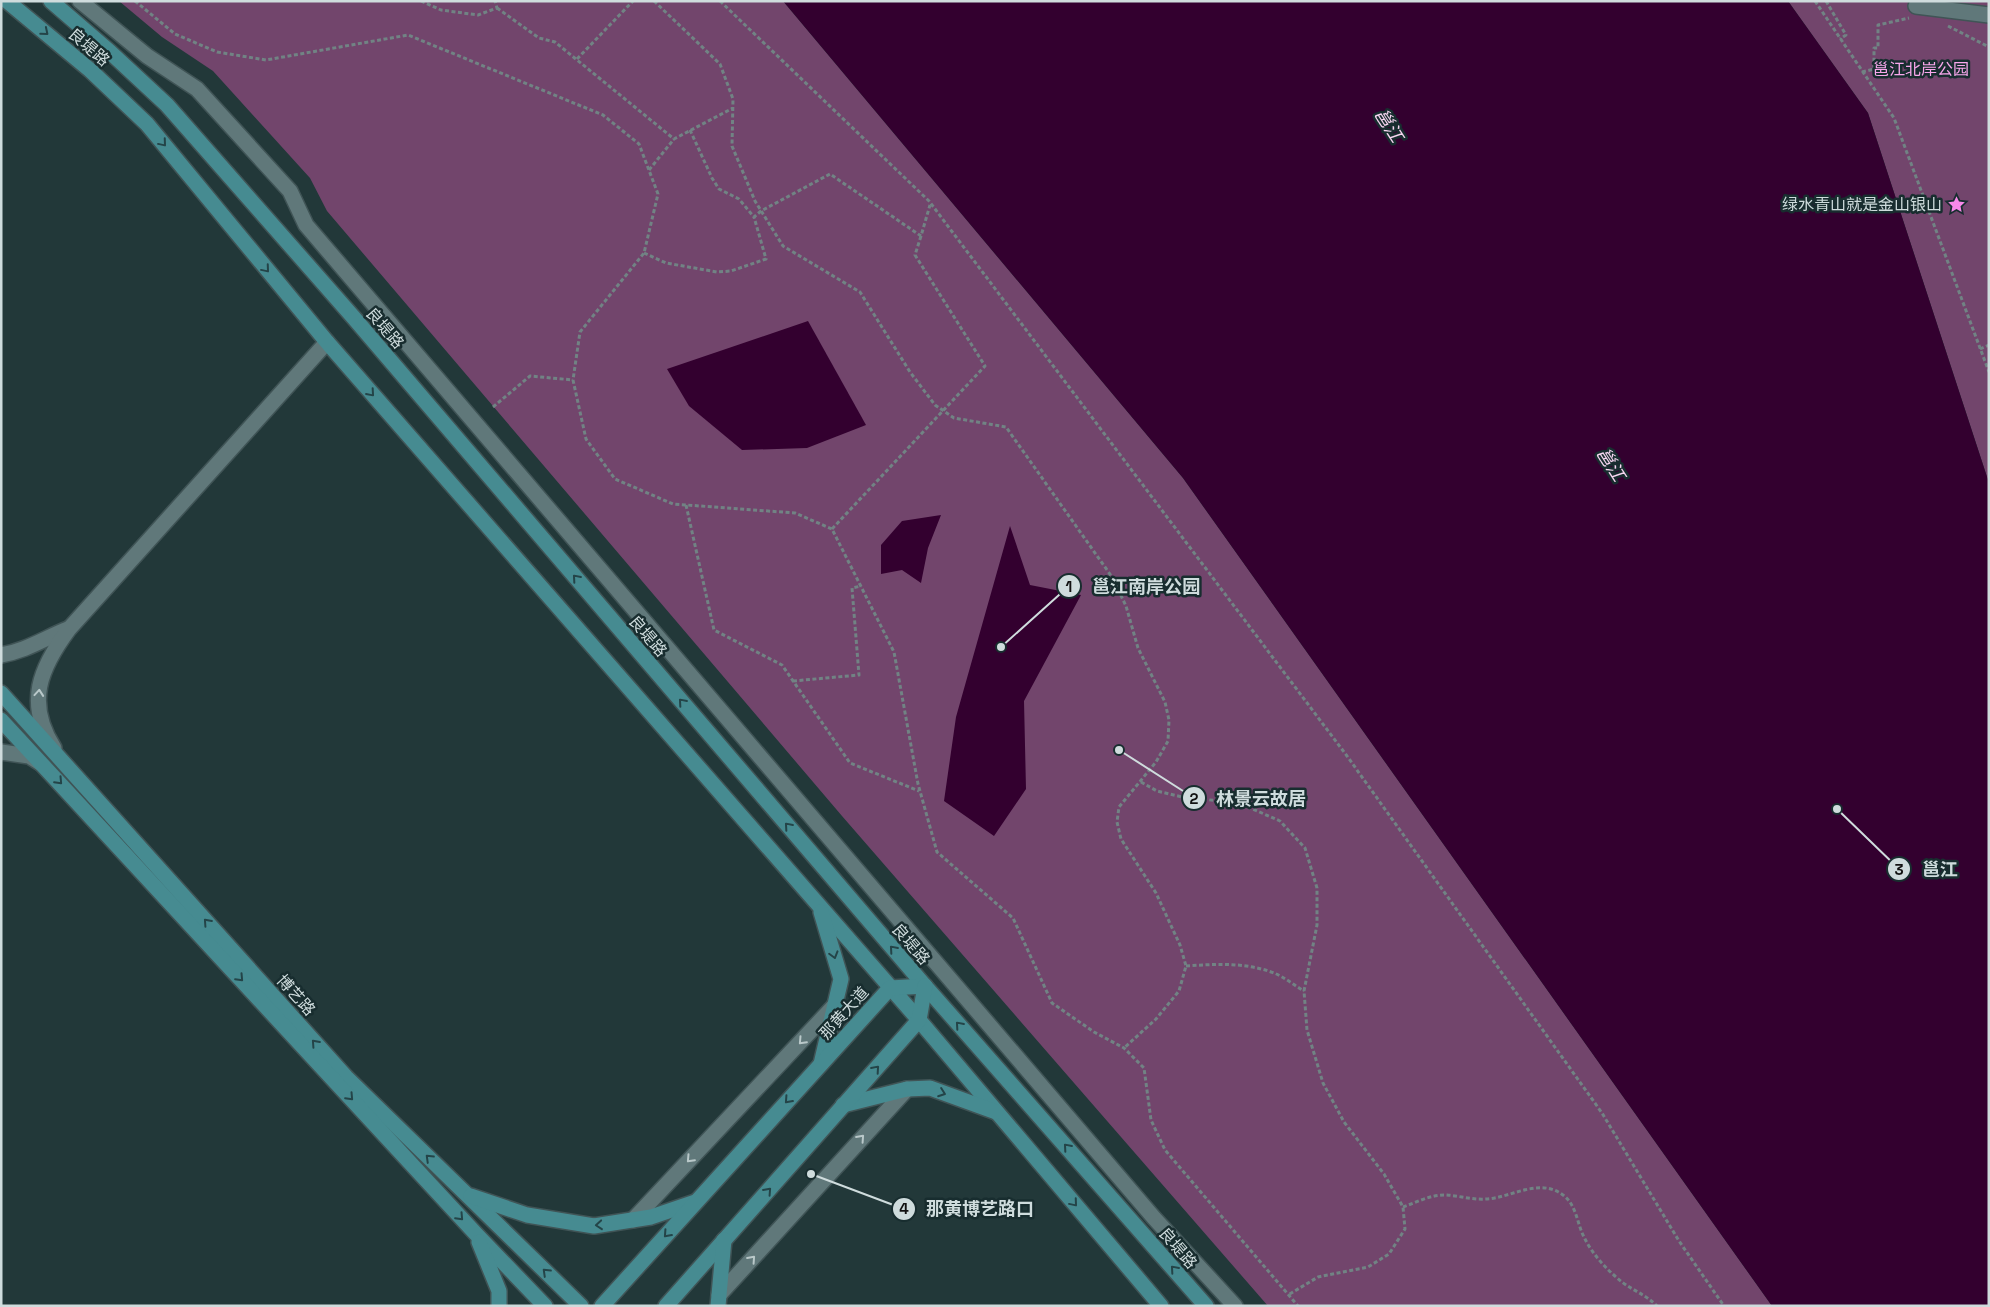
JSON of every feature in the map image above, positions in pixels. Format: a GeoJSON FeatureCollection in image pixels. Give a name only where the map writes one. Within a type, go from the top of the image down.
{"type":"FeatureCollection","features":[{"type":"Feature","properties":{"kind":"main road","name":"良堤路"},"geometry":{"type":"LineString","coordinates":[[7,1],[90,70],[147,124],[327,342],[918,1020],[1160,1306]]}},
{"type":"Feature","properties":{"kind":"main road","name":"良堤路"},"geometry":{"type":"LineString","coordinates":[[51,1],[167,105],[354,318],[925,986],[1206,1306]]}},
{"type":"Feature","properties":{"kind":"main road","name":"博艺路"},"geometry":{"type":"LineString","coordinates":[[1,693],[58,754],[346,1077],[581,1306]]}},
{"type":"Feature","properties":{"kind":"main road","name":"博艺路"},"geometry":{"type":"LineString","coordinates":[[1,720],[476,1234],[545,1306]]}},
{"type":"Feature","properties":{"kind":"main road"},"geometry":{"type":"LineString","coordinates":[[820,908],[841,980],[821,1064]]}},
{"type":"Feature","properties":{"kind":"main road","name":"那黄大道"},"geometry":{"type":"LineString","coordinates":[[602,1306],[890,988],[925,986]]}},
{"type":"Feature","properties":{"kind":"main road"},"geometry":{"type":"LineString","coordinates":[[666,1306],[918,1020],[925,986]]}},
{"type":"Feature","properties":{"kind":"main road"},"geometry":{"type":"LineString","coordinates":[[843,1105],[906,1089],[930,1088],[997,1112]]}},
{"type":"Feature","properties":{"kind":"main road"},"geometry":{"type":"LineString","coordinates":[[466,1194],[527,1216],[594,1226],[651,1217],[696,1202]]}},
{"type":"Feature","properties":{"kind":"main road"},"geometry":{"type":"LineString","coordinates":[[476,1234],[499,1291],[499,1306]]}},
{"type":"Feature","properties":{"kind":"main road"},"geometry":{"type":"LineString","coordinates":[[719,1300],[724,1240]]}},
{"type":"Feature","properties":{"kind":"street"},"geometry":{"type":"LineString","coordinates":[[80,1],[147,56],[197,89],[290,192],[306,225],[1154,1218],[1235,1306]]}},
{"type":"Feature","properties":{"kind":"street"},"geometry":{"type":"LineString","coordinates":[[1913,12],[1989,15]]}},
{"type":"Feature","properties":{"kind":"street"},"geometry":{"type":"LineString","coordinates":[[58,754],[47,738],[41,723],[38,698],[41,677],[48,660],[69,629],[327,342]]}},
{"type":"Feature","properties":{"kind":"street"},"geometry":{"type":"LineString","coordinates":[[1,655],[29,648],[46,638],[69,629]]}},
{"type":"Feature","properties":{"kind":"street"},"geometry":{"type":"LineString","coordinates":[[1,752],[29,756],[43,764]]}},
{"type":"Feature","properties":{"kind":"street"},"geometry":{"type":"LineString","coordinates":[[633,1220],[835,1005]]}},
{"type":"Feature","properties":{"kind":"street"},"geometry":{"type":"LineString","coordinates":[[719,1300],[906,1089]]}},
{"type":"Feature","properties":{"kind":"path"},"geometry":{"type":"LineString","coordinates":[[135,1],[175,34],[217,52],[266,60],[408,36],[603,115],[639,144],[658,194],[644,253],[580,332],[574,380],[586,439],[615,479],[673,504],[795,513],[832,529],[894,652],[920,791],[937,852],[1013,918],[1052,1003],[1094,1032],[1124,1048],[1144,1068],[1151,1120],[1165,1150],[1298,1306]]}},
{"type":"Feature","properties":{"kind":"path"},"geometry":{"type":"LineString","coordinates":[[421,1],[441,10],[478,15],[497,8]]}},
{"type":"Feature","properties":{"kind":"path"},"geometry":{"type":"LineString","coordinates":[[495,1],[497,8],[538,38],[555,42],[578,59],[674,139]]}},
{"type":"Feature","properties":{"kind":"path"},"geometry":{"type":"LineString","coordinates":[[578,59],[633,1]]}},
{"type":"Feature","properties":{"kind":"path"},"geometry":{"type":"LineString","coordinates":[[654,1],[720,64],[733,99],[732,146],[755,202],[783,246],[860,292],[910,372],[935,405],[954,418],[1006,427],[1096,553],[1112,577],[1126,606],[1138,648],[1164,702],[1169,720],[1168,741],[1156,762],[1141,782],[1119,806],[1117,822],[1121,839],[1156,893],[1180,945],[1186,966],[1179,991],[1156,1019],[1124,1048]]}},
{"type":"Feature","properties":{"kind":"path"},"geometry":{"type":"LineString","coordinates":[[720,1],[872,145],[930,204],[1352,764],[1602,1113],[1679,1241],[1724,1306]]}},
{"type":"Feature","properties":{"kind":"path"},"geometry":{"type":"LineString","coordinates":[[1815,1],[1894,118],[1989,372]]}},
{"type":"Feature","properties":{"kind":"path"},"geometry":{"type":"LineString","coordinates":[[1826,1],[1846,35],[1840,39]]}},
{"type":"Feature","properties":{"kind":"path"},"geometry":{"type":"LineString","coordinates":[[1862,72],[1874,69],[1874,48],[1878,48],[1878,25],[1913,12]]}},
{"type":"Feature","properties":{"kind":"path"},"geometry":{"type":"LineString","coordinates":[[649,170],[674,139],[733,108]]}},
{"type":"Feature","properties":{"kind":"path"},"geometry":{"type":"LineString","coordinates":[[644,253],[666,263],[717,272],[731,271],[766,259],[754,217],[739,199],[719,189],[690,130]]}},
{"type":"Feature","properties":{"kind":"path"},"geometry":{"type":"LineString","coordinates":[[754,217],[761,211],[830,174],[920,236]]}},
{"type":"Feature","properties":{"kind":"path"},"geometry":{"type":"LineString","coordinates":[[832,529],[985,366],[914,255],[930,204]]}},
{"type":"Feature","properties":{"kind":"path"},"geometry":{"type":"LineString","coordinates":[[1980,349],[1989,345]]}},
{"type":"Feature","properties":{"kind":"path"},"geometry":{"type":"LineString","coordinates":[[493,407],[530,376],[574,380]]}},
{"type":"Feature","properties":{"kind":"path"},"geometry":{"type":"LineString","coordinates":[[686,505],[714,630],[782,665],[850,763],[920,791]]}},
{"type":"Feature","properties":{"kind":"path"},"geometry":{"type":"LineString","coordinates":[[793,681],[859,675],[852,588],[861,586]]}},
{"type":"Feature","properties":{"kind":"path"},"geometry":{"type":"LineString","coordinates":[[1141,782],[1157,792],[1182,797],[1239,803],[1280,821],[1306,848],[1318,888],[1318,925],[1304,991],[1307,1030],[1323,1083],[1344,1122],[1384,1174],[1403,1207],[1404,1229],[1389,1254],[1368,1267],[1318,1277],[1288,1295]]}},
{"type":"Feature","properties":{"kind":"path"},"geometry":{"type":"LineString","coordinates":[[1186,966],[1220,963],[1247,965],[1275,973],[1304,991]]}},
{"type":"Feature","properties":{"kind":"path"},"geometry":{"type":"LineString","coordinates":[[1403,1207],[1433,1196],[1447,1195],[1485,1200],[1528,1188],[1546,1188],[1562,1194],[1570,1202],[1584,1238],[1597,1257],[1623,1282],[1646,1295],[1657,1306]]}},
{"type":"Feature","properties":{"kind":"green space"},"geometry":{"type":"Polygon","coordinates":[[[119,1],[783,1],[1183,478],[1772,1306],[1268,1306],[842,816],[327,211],[310,178],[213,71],[162,37],[119,1]]]}},
{"type":"Feature","properties":{"kind":"green space","name":"邕江北岸公园"},"geometry":{"type":"Polygon","coordinates":[[[1788,1],[1989,1],[1989,483],[1868,113],[1788,1]]]}},
{"type":"Feature","properties":{"kind":"water"},"geometry":{"type":"Polygon","coordinates":[[[783,1],[1788,1],[1868,113],[1989,483],[1989,1306],[1772,1306],[1183,478],[783,1]]]}},
{"type":"Feature","properties":{"kind":"water"},"geometry":{"type":"Polygon","coordinates":[[[808,321],[866,425],[807,448],[742,450],[689,406],[667,369],[808,321]]]}},
{"type":"Feature","properties":{"kind":"water"},"geometry":{"type":"Polygon","coordinates":[[[941,515],[928,548],[921,583],[902,570],[881,574],[881,545],[902,521],[941,515]]]}},
{"type":"Feature","properties":{"kind":"water"},"geometry":{"type":"Polygon","coordinates":[[[1010,526],[1030,585],[1081,595],[1024,701],[1026,789],[994,836],[944,801],[956,717],[1010,526]]]}},
{"type":"Feature","properties":{"kind":"place","name":"绿水青山就是金山银山"},"geometry":{"type":"Point","coordinates":[1956,204]}},
{"type":"Feature","properties":{"kind":"place","name":"邕江南岸公园"},"geometry":{"type":"Point","coordinates":[1001,647]}},
{"type":"Feature","properties":{"kind":"place","name":"林景云故居"},"geometry":{"type":"Point","coordinates":[1119,750]}},
{"type":"Feature","properties":{"kind":"place","name":"邕江"},"geometry":{"type":"Point","coordinates":[1837,809]}},
{"type":"Feature","properties":{"kind":"place","name":"那黄博艺路口"},"geometry":{"type":"Point","coordinates":[811,1174]}}]}
